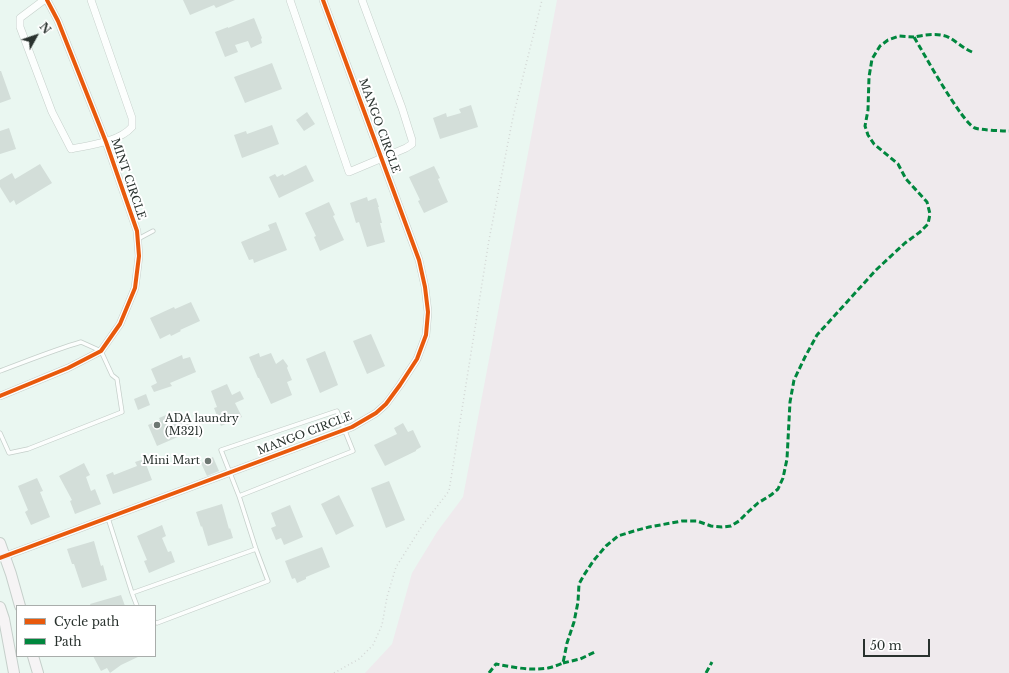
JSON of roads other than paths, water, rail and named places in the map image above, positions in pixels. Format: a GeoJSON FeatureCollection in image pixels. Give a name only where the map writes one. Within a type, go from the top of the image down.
{"type":"FeatureCollection","features":[{"type":"Feature","properties":{"kind":"main road"},"geometry":{"type":"LineString","coordinates":[[0,543],[2,557],[11,574],[20,605]]}},
{"type":"Feature","properties":{"kind":"main road"},"geometry":{"type":"LineString","coordinates":[[0,607],[4,619],[14,673]]}},
{"type":"Feature","properties":{"kind":"main road"},"geometry":{"type":"LineString","coordinates":[[33,657],[38,673]]}},
{"type":"Feature","properties":{"kind":"street","name":"MINT CIRCLE"},"geometry":{"type":"LineString","coordinates":[[0,396],[68,368],[101,351],[120,324],[135,288],[139,256],[136,231],[106,142],[58,21],[45,0]]}},
{"type":"Feature","properties":{"kind":"street"},"geometry":{"type":"LineString","coordinates":[[45,0],[20,18],[20,27],[52,112],[71,149],[106,142],[127,133],[132,127],[132,118],[91,0]]}},
{"type":"Feature","properties":{"kind":"street"},"geometry":{"type":"LineString","coordinates":[[290,0],[349,172],[382,159],[412,144],[402,108],[362,0]]}},
{"type":"Feature","properties":{"kind":"street","name":"MANGO CIRCLE"},"geometry":{"type":"LineString","coordinates":[[2,557],[352,427],[376,413],[386,404],[417,359],[426,335],[428,312],[425,287],[419,260],[323,0]]}},
{"type":"Feature","properties":{"kind":"lane"},"geometry":{"type":"LineString","coordinates":[[137,239],[153,231]]}},
{"type":"Feature","properties":{"kind":"lane"},"geometry":{"type":"LineString","coordinates":[[0,371],[81,342],[101,351],[112,375],[117,379],[122,412],[28,449],[9,453],[0,433]]}},
{"type":"Feature","properties":{"kind":"lane"},"geometry":{"type":"LineString","coordinates":[[156,622],[268,581],[239,496],[221,450],[337,411],[353,451],[239,496]]}},
{"type":"Feature","properties":{"kind":"lane"},"geometry":{"type":"LineString","coordinates":[[108,518],[137,605]]}},
{"type":"Feature","properties":{"kind":"lane"},"geometry":{"type":"LineString","coordinates":[[132,593],[256,549]]}},
{"type":"Feature","properties":{"kind":"place","name":"ADA laundry (M321)"},"geometry":{"type":"Point","coordinates":[157,425]}},
{"type":"Feature","properties":{"kind":"place","name":"Mini Mart"},"geometry":{"type":"Point","coordinates":[208,461]}}]}
